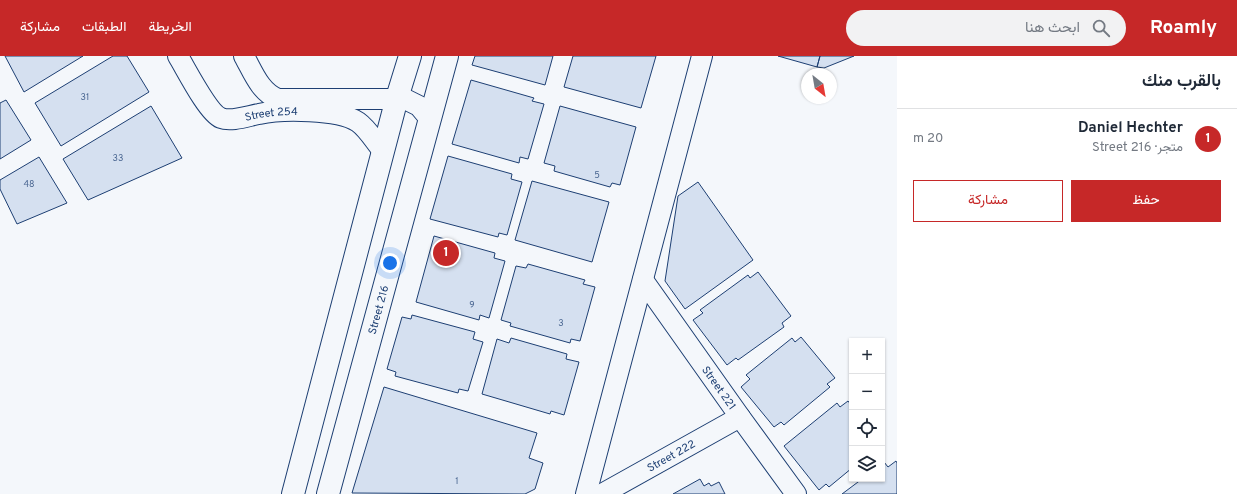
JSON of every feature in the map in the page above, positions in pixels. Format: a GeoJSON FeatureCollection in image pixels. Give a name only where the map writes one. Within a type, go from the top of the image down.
{"type":"FeatureCollection","features":[{"type":"Feature","properties":{"kind":"main road"},"geometry":{"type":"LineString","coordinates":[[293,494],[397,98],[410,56]]}},
{"type":"Feature","properties":{"kind":"main road","name":"Street 216"},"geometry":{"type":"LineString","coordinates":[[328,494],[447,56]]}},
{"type":"Feature","properties":{"kind":"street","name":"Street 254"},"geometry":{"type":"LineString","coordinates":[[178,56],[211,111],[220,118],[228,120],[266,112],[307,111],[350,117],[358,122],[383,151]]}},
{"type":"Feature","properties":{"kind":"street","name":"Street 254"},"geometry":{"type":"LineString","coordinates":[[244,56],[262,88],[278,99],[397,98],[412,102],[419,106],[429,118]]}},
{"type":"Feature","properties":{"kind":"street"},"geometry":{"type":"LineString","coordinates":[[586,494],[702,56]]}},
{"type":"Feature","properties":{"kind":"street","name":"Street 221"},"geometry":{"type":"LineString","coordinates":[[643,280],[796,494]]}},
{"type":"Feature","properties":{"kind":"street","name":"Street 222"},"geometry":{"type":"LineString","coordinates":[[602,494],[740,417]]}},
{"type":"Feature","properties":{"kind":"building"},"geometry":{"type":"Polygon","coordinates":[[[5,56],[83,56],[24,92],[5,56]]]}},
{"type":"Feature","properties":{"kind":"building"},"geometry":{"type":"Polygon","coordinates":[[[113,56],[127,56],[149,92],[61,146],[35,103],[113,56]]]}},
{"type":"Feature","properties":{"kind":"building"},"geometry":{"type":"Polygon","coordinates":[[[475,56],[553,56],[545,85],[472,65],[475,56]]]}},
{"type":"Feature","properties":{"kind":"building"},"geometry":{"type":"Polygon","coordinates":[[[573,56],[656,56],[641,108],[564,87],[573,56]]]}},
{"type":"Feature","properties":{"kind":"building"},"geometry":{"type":"Polygon","coordinates":[[[778,56],[820,56],[817,67],[778,56]]]}},
{"type":"Feature","properties":{"kind":"building"},"geometry":{"type":"Polygon","coordinates":[[[820,56],[854,56],[824,68],[817,67],[820,56]]]}},
{"type":"Feature","properties":{"kind":"building"},"geometry":{"type":"Polygon","coordinates":[[[471,80],[534,98],[532,101],[544,104],[528,159],[520,157],[519,163],[452,144],[471,80]]]}},
{"type":"Feature","properties":{"kind":"building"},"geometry":{"type":"Polygon","coordinates":[[[6,100],[31,140],[0,159],[0,103],[6,100]]]}},
{"type":"Feature","properties":{"kind":"building"},"geometry":{"type":"Polygon","coordinates":[[[151,106],[182,158],[88,200],[63,159],[151,106]]]}},
{"type":"Feature","properties":{"kind":"building"},"geometry":{"type":"Polygon","coordinates":[[[560,106],[636,127],[620,185],[612,183],[610,187],[554,171],[555,166],[544,163],[560,106]]]}},
{"type":"Feature","properties":{"kind":"building"},"geometry":{"type":"Polygon","coordinates":[[[448,156],[512,174],[511,179],[522,182],[507,235],[499,233],[498,237],[430,219],[448,156]]]}},
{"type":"Feature","properties":{"kind":"building"},"geometry":{"type":"Polygon","coordinates":[[[39,157],[67,203],[17,224],[0,189],[0,180],[39,157]]]}},
{"type":"Feature","properties":{"kind":"building"},"geometry":{"type":"Polygon","coordinates":[[[532,181],[609,202],[592,262],[515,240],[532,181]]]}},
{"type":"Feature","properties":{"kind":"building"},"geometry":{"type":"Polygon","coordinates":[[[698,182],[753,260],[685,309],[665,281],[678,196],[698,182]]]}},
{"type":"Feature","properties":{"kind":"building"},"geometry":{"type":"Polygon","coordinates":[[[434,236],[495,253],[494,258],[505,261],[489,318],[480,315],[479,320],[416,302],[434,236]]]}},
{"type":"Feature","properties":{"kind":"building"},"geometry":{"type":"Polygon","coordinates":[[[528,264],[585,280],[583,284],[595,287],[580,341],[571,339],[570,343],[510,326],[511,323],[501,320],[516,266],[526,268],[528,264]]]}},
{"type":"Feature","properties":{"kind":"building"},"geometry":{"type":"Polygon","coordinates":[[[758,272],[791,316],[782,323],[784,327],[738,360],[736,358],[727,365],[693,320],[703,313],[700,310],[748,275],[750,278],[758,272]]]}},
{"type":"Feature","properties":{"kind":"building"},"geometry":{"type":"Polygon","coordinates":[[[412,315],[475,332],[473,339],[483,342],[468,391],[459,389],[458,393],[395,376],[396,372],[387,369],[402,317],[411,319],[412,315]]]}},
{"type":"Feature","properties":{"kind":"building"},"geometry":{"type":"Polygon","coordinates":[[[801,337],[835,378],[827,384],[830,387],[784,425],[781,422],[774,427],[741,387],[750,379],[746,375],[792,338],[795,342],[801,337]]]}},
{"type":"Feature","properties":{"kind":"building"},"geometry":{"type":"Polygon","coordinates":[[[511,338],[567,354],[566,359],[579,362],[564,415],[551,411],[550,414],[482,394],[497,339],[509,343],[511,338]]]}},
{"type":"Feature","properties":{"kind":"building"},"geometry":{"type":"Polygon","coordinates":[[[384,387],[537,433],[529,458],[543,463],[535,489],[525,494],[352,493],[384,387]]]}},
{"type":"Feature","properties":{"kind":"building"},"geometry":{"type":"Polygon","coordinates":[[[848,401],[849,402],[849,470],[829,487],[826,484],[819,490],[784,446],[837,403],[840,407],[848,401]]]}},
{"type":"Feature","properties":{"kind":"building"},"geometry":{"type":"Polygon","coordinates":[[[896,461],[897,494],[842,494],[858,482],[885,482],[885,463],[888,467],[896,461]]]}},
{"type":"Feature","properties":{"kind":"building"},"geometry":{"type":"Polygon","coordinates":[[[700,479],[704,486],[709,483],[711,486],[719,482],[725,494],[673,494],[700,479]]]}},
{"type":"Feature","properties":{"kind":"place","name":"Daniel Hechter"},"geometry":{"type":"Point","coordinates":[446,253]}}]}
